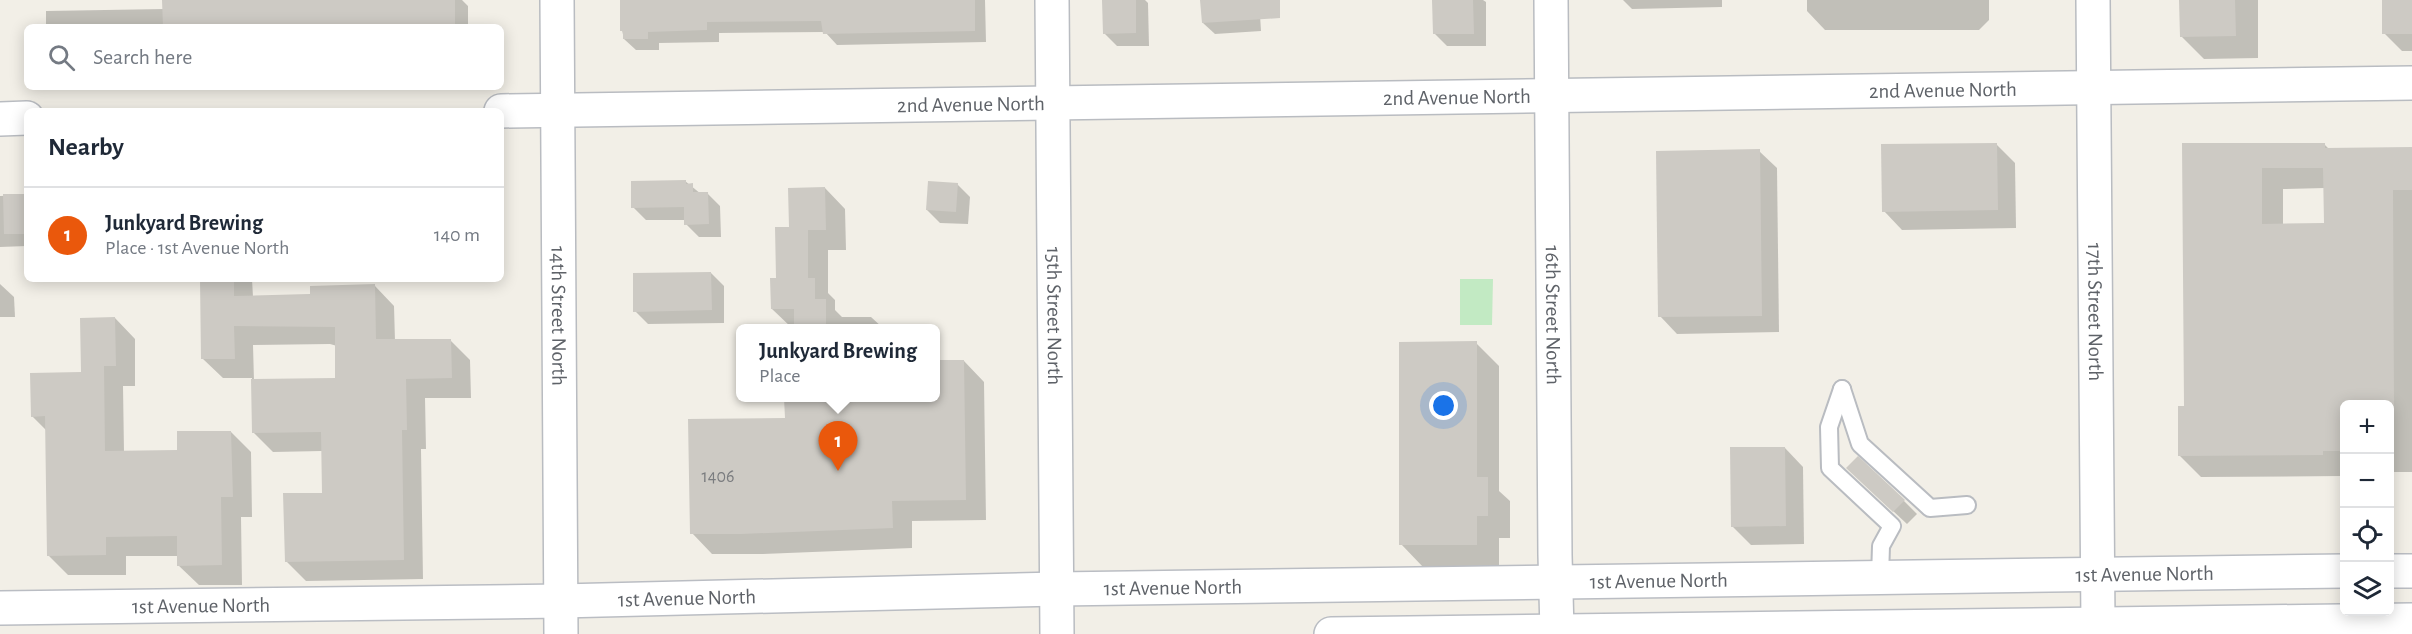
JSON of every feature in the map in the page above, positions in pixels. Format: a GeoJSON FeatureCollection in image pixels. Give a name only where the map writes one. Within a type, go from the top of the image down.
{"type":"FeatureCollection","features":[{"type":"Feature","properties":{"kind":"street","name":"14th Street North"},"geometry":{"type":"LineString","coordinates":[[557,0],[561,634]]}},
{"type":"Feature","properties":{"kind":"street","name":"15th Street North"},"geometry":{"type":"LineString","coordinates":[[1052,0],[1057,634]]}},
{"type":"Feature","properties":{"kind":"street","name":"16th Street North"},"geometry":{"type":"LineString","coordinates":[[1551,0],[1557,631]]}},
{"type":"Feature","properties":{"kind":"street","name":"17th Street North"},"geometry":{"type":"LineString","coordinates":[[2093,0],[2098,624]]}},
{"type":"Feature","properties":{"kind":"street","name":"2nd Avenue North"},"geometry":{"type":"LineString","coordinates":[[504,111],[2412,82]]}},
{"type":"Feature","properties":{"kind":"street"},"geometry":{"type":"LineString","coordinates":[[0,119],[24,118]]}},
{"type":"Feature","properties":{"kind":"street","name":"1st Avenue North"},"geometry":{"type":"LineString","coordinates":[[0,608],[561,601],[1057,589],[2340,571]]}},
{"type":"Feature","properties":{"kind":"street"},"geometry":{"type":"LineString","coordinates":[[2394,571],[2412,571]]}},
{"type":"Feature","properties":{"kind":"street"},"geometry":{"type":"LineString","coordinates":[[1331,634],[2412,620]]}},
{"type":"Feature","properties":{"kind":"lane"},"geometry":{"type":"LineString","coordinates":[[1880,577],[1881,546],[1892,526],[1830,468],[1829,427],[1842,389],[1860,444],[1930,508],[1967,505]]}},
{"type":"Feature","properties":{"kind":"green space"},"geometry":{"type":"Polygon","coordinates":[[[1460,279],[1493,279],[1492,325],[1460,325],[1460,279]]]}},
{"type":"Feature","properties":{"kind":"building"},"geometry":{"type":"Polygon","coordinates":[[[162,0],[455,0],[455,24],[163,24],[162,0]]]}},
{"type":"Feature","properties":{"kind":"building"},"geometry":{"type":"Polygon","coordinates":[[[620,0],[975,0],[975,31],[823,34],[821,21],[707,22],[707,30],[648,32],[648,39],[623,39],[623,31],[620,31],[620,0]]]}},
{"type":"Feature","properties":{"kind":"building"},"geometry":{"type":"Polygon","coordinates":[[[1102,0],[1136,0],[1136,33],[1103,34],[1102,0]]]}},
{"type":"Feature","properties":{"kind":"building"},"geometry":{"type":"Polygon","coordinates":[[[1200,0],[1280,0],[1280,18],[1202,23],[1200,0]]]}},
{"type":"Feature","properties":{"kind":"building"},"geometry":{"type":"Polygon","coordinates":[[[1432,0],[1473,0],[1474,34],[1433,34],[1432,0]]]}},
{"type":"Feature","properties":{"kind":"building"},"geometry":{"type":"Polygon","coordinates":[[[2179,0],[2235,0],[2236,36],[2180,37],[2179,0]]]}},
{"type":"Feature","properties":{"kind":"building"},"geometry":{"type":"Polygon","coordinates":[[[2382,0],[2412,0],[2412,34],[2382,34],[2382,0]]]}},
{"type":"Feature","properties":{"kind":"building"},"geometry":{"type":"Polygon","coordinates":[[[1997,143],[1998,210],[1882,212],[1881,144],[1997,143]]]}},
{"type":"Feature","properties":{"kind":"building"},"geometry":{"type":"Polygon","coordinates":[[[2182,143],[2325,143],[2325,148],[2412,147],[2412,190],[2393,190],[2394,400],[2340,400],[2340,451],[2323,451],[2323,455],[2178,456],[2178,406],[2184,406],[2182,143]],[[2262,168],[2262,224],[2324,223],[2323,168],[2262,168]]]}},
{"type":"Feature","properties":{"kind":"building"},"geometry":{"type":"Polygon","coordinates":[[[1760,149],[1762,316],[1658,317],[1656,151],[1760,149]]]}},
{"type":"Feature","properties":{"kind":"building"},"geometry":{"type":"Polygon","coordinates":[[[686,180],[686,184],[693,183],[693,192],[708,192],[709,224],[684,225],[684,207],[631,208],[631,181],[686,180]]]}},
{"type":"Feature","properties":{"kind":"building"},"geometry":{"type":"Polygon","coordinates":[[[928,181],[958,183],[956,212],[926,210],[928,181]]]}},
{"type":"Feature","properties":{"kind":"building"},"geometry":{"type":"Polygon","coordinates":[[[825,187],[826,230],[808,230],[808,278],[815,278],[815,299],[826,299],[826,324],[794,324],[794,309],[771,309],[770,278],[776,278],[775,227],[789,227],[788,188],[825,187]]]}},
{"type":"Feature","properties":{"kind":"building"},"geometry":{"type":"Polygon","coordinates":[[[3,194],[24,194],[24,234],[4,234],[3,194]]]}},
{"type":"Feature","properties":{"kind":"building"},"geometry":{"type":"Polygon","coordinates":[[[711,272],[712,310],[633,312],[633,273],[711,272]]]}},
{"type":"Feature","properties":{"kind":"building"},"geometry":{"type":"Polygon","coordinates":[[[200,282],[234,282],[234,296],[310,294],[310,286],[375,284],[376,339],[451,339],[452,378],[406,379],[407,430],[402,430],[404,560],[285,562],[283,493],[322,493],[321,432],[252,433],[251,379],[335,378],[335,327],[234,326],[235,359],[201,359],[200,282]]]}},
{"type":"Feature","properties":{"kind":"building"},"geometry":{"type":"Polygon","coordinates":[[[115,317],[116,366],[104,366],[105,451],[177,450],[177,431],[231,431],[233,497],[221,497],[222,565],[177,566],[177,536],[106,537],[106,555],[47,556],[45,416],[31,417],[30,373],[81,372],[80,318],[115,317]]]}},
{"type":"Feature","properties":{"kind":"building"},"geometry":{"type":"Polygon","coordinates":[[[1477,341],[1477,477],[1488,477],[1488,516],[1477,516],[1477,545],[1399,545],[1399,342],[1477,341]]]}},
{"type":"Feature","properties":{"kind":"building"},"geometry":{"type":"Polygon","coordinates":[[[940,360],[964,360],[966,500],[892,501],[893,528],[690,534],[688,419],[785,418],[784,402],[940,402],[940,360]]]}},
{"type":"Feature","properties":{"kind":"building"},"geometry":{"type":"Polygon","coordinates":[[[1730,447],[1785,447],[1786,526],[1731,527],[1730,447]]]}},
{"type":"Feature","properties":{"kind":"building"},"geometry":{"type":"Polygon","coordinates":[[[1858,456],[1905,500],[1893,512],[1846,468],[1858,456]]]}},
{"type":"Feature","properties":{"kind":"place","name":"Junkyard Brewing"},"geometry":{"type":"Point","coordinates":[838,471]}}]}
